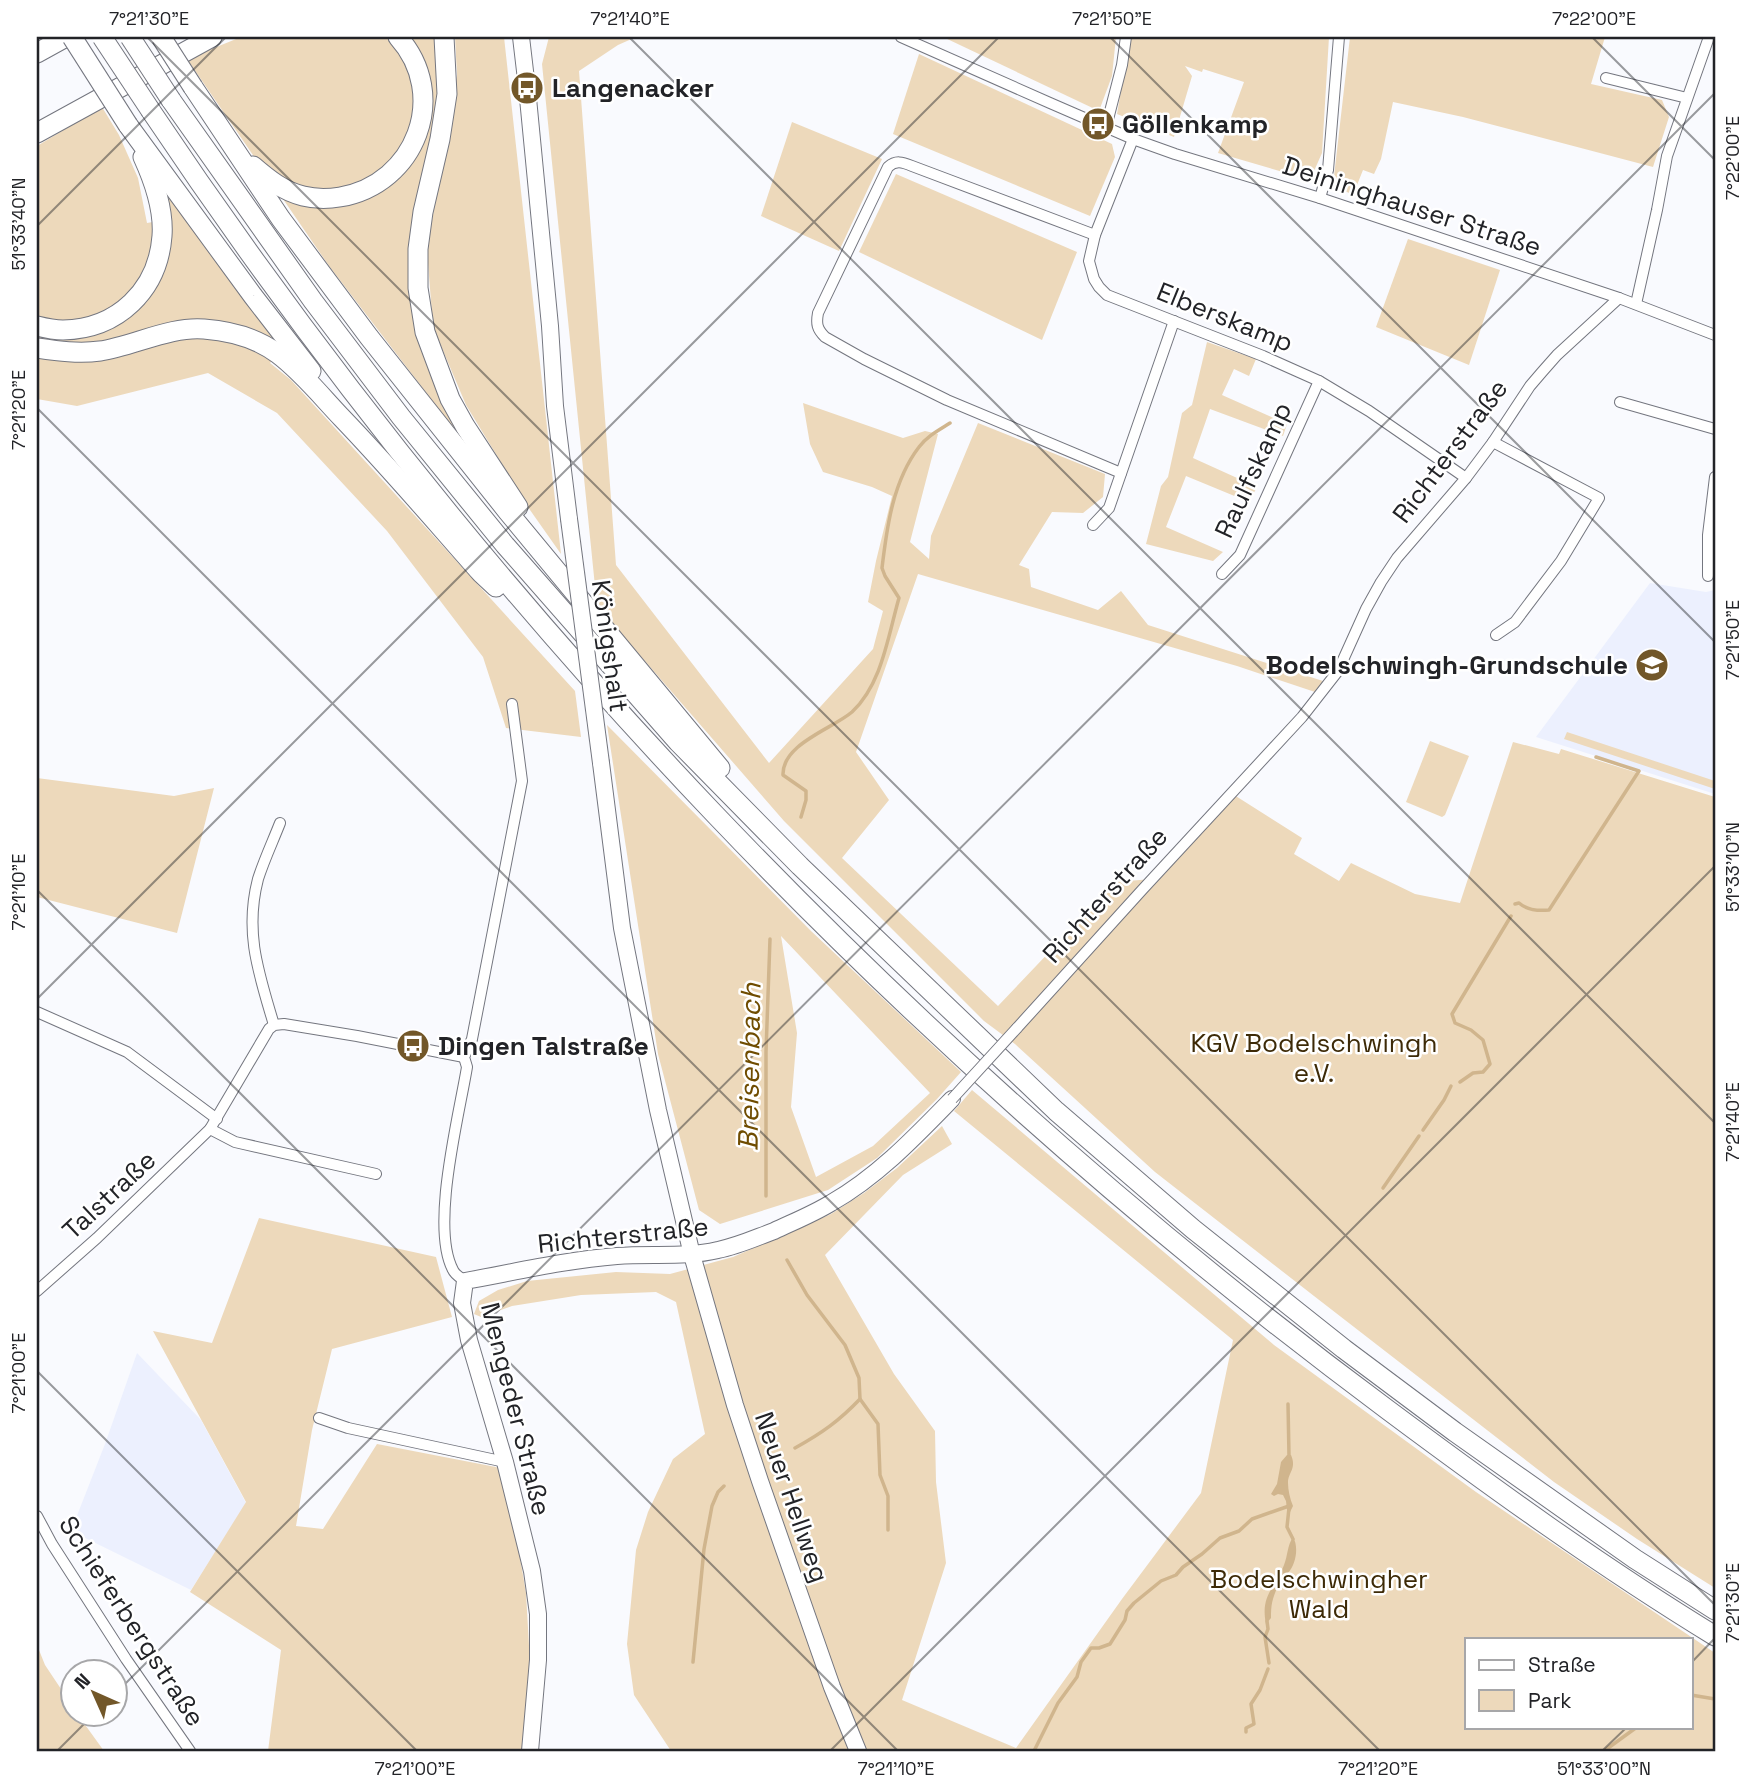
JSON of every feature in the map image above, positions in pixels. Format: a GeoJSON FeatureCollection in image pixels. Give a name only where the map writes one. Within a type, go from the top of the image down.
{"type":"FeatureCollection","features":[{"type":"Feature","properties":{"kind":"highway"},"geometry":{"type":"LineString","coordinates":[[37,53],[66,37]]}},
{"type":"Feature","properties":{"kind":"highway"},"geometry":{"type":"LineString","coordinates":[[72,37],[128,125],[253,296],[373,450]]}},
{"type":"Feature","properties":{"kind":"highway"},"geometry":{"type":"LineString","coordinates":[[102,37],[232,229],[348,386],[579,668],[773,874],[879,979],[995,1087],[1104,1184],[1248,1303],[1321,1361],[1524,1509],[1715,1636]]}},
{"type":"Feature","properties":{"kind":"highway"},"geometry":{"type":"LineString","coordinates":[[130,37],[171,100],[313,301],[401,417],[538,584],[678,742],[800,866],[1056,1111],[1193,1229],[1344,1349],[1455,1432],[1635,1559],[1715,1609]]}},
{"type":"Feature","properties":{"kind":"highway"},"geometry":{"type":"LineString","coordinates":[[161,37],[281,219],[369,337],[460,454],[710,757],[784,836],[800,866]]}},
{"type":"Feature","properties":{"kind":"highway"},"geometry":{"type":"LineString","coordinates":[[37,133],[212,37]]}},
{"type":"Feature","properties":{"kind":"highway"},"geometry":{"type":"LineString","coordinates":[[224,135],[280,188],[304,197],[330,199],[355,195],[379,184],[399,167],[413,145],[422,121],[423,95],[418,69],[398,37]]}},
{"type":"Feature","properties":{"kind":"highway"},"geometry":{"type":"LineString","coordinates":[[444,37],[447,94],[418,249],[418,288],[425,332],[450,399],[517,505],[547,560]]}},
{"type":"Feature","properties":{"kind":"highway"},"geometry":{"type":"LineString","coordinates":[[37,326],[61,330],[87,328],[111,319],[132,303],[148,283],[159,259],[161,212],[148,169],[128,125]]}},
{"type":"Feature","properties":{"kind":"highway"},"geometry":{"type":"LineString","coordinates":[[37,348],[69,352],[100,351],[201,328],[231,332],[261,343],[302,376],[373,450],[481,573],[579,668]]}},
{"type":"Feature","properties":{"kind":"main road","name":"Königshalt"},"geometry":{"type":"LineString","coordinates":[[521,37],[550,326],[555,406],[622,928],[658,1110],[692,1255]]}},
{"type":"Feature","properties":{"kind":"main road","name":"Richterstraße"},"geometry":{"type":"LineString","coordinates":[[465,1281],[619,1256],[692,1255],[743,1243],[832,1203],[906,1146],[952,1099]]}},
{"type":"Feature","properties":{"kind":"main road","name":"Neuer Hellweg"},"geometry":{"type":"LineString","coordinates":[[692,1255],[764,1494],[832,1687],[859,1751]]}},
{"type":"Feature","properties":{"kind":"main road","name":"Mengeder Straße"},"geometry":{"type":"LineString","coordinates":[[465,1281],[463,1303],[469,1340],[505,1462],[532,1571],[538,1614],[538,1660],[530,1751]]}},
{"type":"Feature","properties":{"kind":"street","name":"Deininghauser Straße"},"geometry":{"type":"LineString","coordinates":[[901,37],[1133,139],[1619,298],[1715,335]]}},
{"type":"Feature","properties":{"kind":"street"},"geometry":{"type":"LineString","coordinates":[[1106,127],[1122,65],[1126,37]]}},
{"type":"Feature","properties":{"kind":"street"},"geometry":{"type":"LineString","coordinates":[[1320,198],[1328,170],[1339,37]]}},
{"type":"Feature","properties":{"kind":"street"},"geometry":{"type":"LineString","coordinates":[[1636,304],[1667,156],[1709,37]]}},
{"type":"Feature","properties":{"kind":"street"},"geometry":{"type":"LineString","coordinates":[[1606,78],[1686,98]]}},
{"type":"Feature","properties":{"kind":"street","name":"Elberskamp"},"geometry":{"type":"LineString","coordinates":[[1133,139],[1096,235],[1089,261],[1099,287],[1107,295],[1263,356],[1319,381],[1369,411],[1466,478]]}},
{"type":"Feature","properties":{"kind":"street"},"geometry":{"type":"LineString","coordinates":[[1096,235],[901,162],[893,163],[888,167],[818,313],[817,323],[819,331],[825,337],[901,378],[978,414],[1121,473]]}},
{"type":"Feature","properties":{"kind":"street","name":"Richterstraße"},"geometry":{"type":"LineString","coordinates":[[952,1099],[1303,717],[1338,671],[1367,609],[1397,558],[1466,478],[1530,386],[1574,339],[1619,298]]}},
{"type":"Feature","properties":{"kind":"street"},"geometry":{"type":"LineString","coordinates":[[1093,525],[1109,508],[1174,321]]}},
{"type":"Feature","properties":{"kind":"street","name":"Raulfskamp"},"geometry":{"type":"LineString","coordinates":[[1222,574],[1240,555],[1319,381]]}},
{"type":"Feature","properties":{"kind":"street"},"geometry":{"type":"LineString","coordinates":[[1644,409],[1647,397]]}},
{"type":"Feature","properties":{"kind":"street"},"geometry":{"type":"LineString","coordinates":[[1620,402],[1715,429]]}},
{"type":"Feature","properties":{"kind":"street"},"geometry":{"type":"LineString","coordinates":[[1493,442],[1599,498],[1560,561],[1515,622],[1496,635]]}},
{"type":"Feature","properties":{"kind":"street"},"geometry":{"type":"LineString","coordinates":[[1708,576],[1708,535],[1715,477]]}},
{"type":"Feature","properties":{"kind":"street","name":"Mengeder Straße"},"geometry":{"type":"LineString","coordinates":[[465,1281],[454,1272],[448,1254],[444,1196],[467,1068],[464,1057],[472,1038],[522,780],[512,704]]}},
{"type":"Feature","properties":{"kind":"street"},"geometry":{"type":"LineString","coordinates":[[280,823],[259,879],[253,910],[252,936],[257,969],[274,1025],[284,1024],[357,1036],[464,1057]]}},
{"type":"Feature","properties":{"kind":"street"},"geometry":{"type":"LineString","coordinates":[[37,1012],[127,1052],[217,1119]]}},
{"type":"Feature","properties":{"kind":"street","name":"Talstraße"},"geometry":{"type":"LineString","coordinates":[[37,1291],[97,1238],[210,1129],[269,1029],[274,1025]]}},
{"type":"Feature","properties":{"kind":"street"},"geometry":{"type":"LineString","coordinates":[[210,1129],[235,1142],[376,1174]]}},
{"type":"Feature","properties":{"kind":"street"},"geometry":{"type":"LineString","coordinates":[[319,1419],[348,1428],[505,1462]]}},
{"type":"Feature","properties":{"kind":"street","name":"Schieferbergstraße"},"geometry":{"type":"LineString","coordinates":[[37,1516],[119,1648],[190,1751]]}},
{"type":"Feature","properties":{"kind":"shaded area","name":"Bodelschwingh-Grundschule"},"geometry":{"type":"Polygon","coordinates":[[[1650,583],[1706,592],[1715,590],[1715,794],[1536,737],[1650,583]]]}},
{"type":"Feature","properties":{"kind":"shaded area"},"geometry":{"type":"Polygon","coordinates":[[[137,1353],[201,1420],[246,1503],[191,1590],[71,1531],[137,1353]]]}},
{"type":"Feature","properties":{"kind":"shaded area"},"geometry":{"type":"Polygon","coordinates":[[[1287,1455],[1291,1455],[1293,1464],[1288,1479],[1293,1506],[1290,1512],[1283,1495],[1271,1494],[1277,1484],[1281,1462],[1287,1455]]]}},
{"type":"Feature","properties":{"kind":"shaded area"},"geometry":{"type":"Polygon","coordinates":[[[1293,1537],[1296,1546],[1295,1560],[1278,1586],[1272,1602],[1271,1618],[1266,1624],[1265,1606],[1269,1592],[1284,1565],[1293,1537]]]}},
{"type":"Feature","properties":{"kind":"green space"},"geometry":{"type":"Polygon","coordinates":[[[241,37],[437,37],[440,92],[414,312],[487,472],[329,266],[187,59],[241,37]]]}},
{"type":"Feature","properties":{"kind":"green space"},"geometry":{"type":"Polygon","coordinates":[[[455,37],[504,37],[561,554],[530,510],[466,405],[433,327],[427,250],[457,75],[455,37]]]}},
{"type":"Feature","properties":{"kind":"green space","name":"KGV Bodelschwingh e.V."},"geometry":{"type":"Polygon","coordinates":[[[549,37],[636,37],[618,45],[579,71],[616,565],[769,763],[873,649],[883,611],[868,602],[892,496],[823,472],[810,444],[803,403],[903,438],[925,431],[938,434],[910,542],[929,559],[931,536],[978,423],[1105,474],[1103,497],[1083,513],[1052,512],[1019,565],[1029,569],[1031,587],[1098,610],[1121,591],[1148,625],[1323,681],[1321,694],[1237,666],[918,574],[856,752],[889,800],[842,858],[998,1006],[1116,882],[1152,879],[1231,793],[1302,838],[1294,854],[1339,881],[1351,863],[1415,894],[1460,903],[1513,742],[1559,754],[1561,749],[1715,797],[1715,1588],[1554,1482],[1155,1172],[1015,1044],[984,1021],[784,821],[597,606],[542,64],[549,37]]]}},
{"type":"Feature","properties":{"kind":"green space"},"geometry":{"type":"Polygon","coordinates":[[[943,37],[1116,37],[1112,76],[1099,111],[943,37]]]}},
{"type":"Feature","properties":{"kind":"green space"},"geometry":{"type":"Polygon","coordinates":[[[1130,37],[1329,37],[1322,153],[1310,180],[1218,153],[1244,82],[1185,66],[1192,76],[1174,137],[1117,114],[1130,37]]]}},
{"type":"Feature","properties":{"kind":"green space"},"geometry":{"type":"Polygon","coordinates":[[[1350,37],[1605,37],[1591,84],[1662,100],[1669,117],[1653,167],[1463,117],[1393,102],[1381,159],[1374,174],[1363,170],[1353,195],[1333,185],[1350,37]]]}},
{"type":"Feature","properties":{"kind":"green space"},"geometry":{"type":"Polygon","coordinates":[[[919,54],[1112,144],[1115,157],[1090,216],[893,134],[919,54]]]}},
{"type":"Feature","properties":{"kind":"green space"},"geometry":{"type":"Polygon","coordinates":[[[102,107],[119,135],[138,178],[147,223],[170,219],[166,191],[226,276],[283,349],[270,363],[291,380],[575,691],[581,737],[506,728],[483,657],[387,531],[277,413],[208,373],[77,406],[37,399],[37,146],[102,107]]]}},
{"type":"Feature","properties":{"kind":"green space"},"geometry":{"type":"Polygon","coordinates":[[[792,122],[882,159],[839,251],[761,216],[792,122]]]}},
{"type":"Feature","properties":{"kind":"green space"},"geometry":{"type":"Polygon","coordinates":[[[896,174],[1077,252],[1042,340],[859,252],[896,174]]]}},
{"type":"Feature","properties":{"kind":"green space"},"geometry":{"type":"Polygon","coordinates":[[[1408,239],[1500,270],[1469,365],[1376,327],[1408,239]]]}},
{"type":"Feature","properties":{"kind":"green space"},"geometry":{"type":"Polygon","coordinates":[[[1207,342],[1256,359],[1249,376],[1234,369],[1222,395],[1287,424],[1283,436],[1210,409],[1193,458],[1257,487],[1249,502],[1186,476],[1166,527],[1223,552],[1213,561],[1146,544],[1161,486],[1168,477],[1182,413],[1192,405],[1207,342]]]}},
{"type":"Feature","properties":{"kind":"green space"},"geometry":{"type":"Polygon","coordinates":[[[607,725],[811,931],[961,1072],[877,1158],[828,1190],[720,1224],[699,1210],[658,1054],[607,725]],[[781,936],[797,1033],[791,1107],[816,1177],[873,1146],[930,1093],[781,936]]]}},
{"type":"Feature","properties":{"kind":"green space"},"geometry":{"type":"Polygon","coordinates":[[[1567,732],[1715,781],[1715,789],[1564,739],[1567,732]]]}},
{"type":"Feature","properties":{"kind":"green space"},"geometry":{"type":"Polygon","coordinates":[[[1430,741],[1469,756],[1442,817],[1406,802],[1430,741]]]}},
{"type":"Feature","properties":{"kind":"green space"},"geometry":{"type":"Polygon","coordinates":[[[37,778],[174,796],[214,788],[177,933],[37,897],[37,778]]]}},
{"type":"Feature","properties":{"kind":"green space","name":"Bodelschwingher Wald"},"geometry":{"type":"Polygon","coordinates":[[[972,1090],[1274,1345],[1476,1492],[1715,1653],[1715,1751],[671,1751],[634,1695],[627,1644],[636,1550],[648,1512],[673,1459],[705,1434],[676,1302],[656,1292],[581,1295],[512,1306],[481,1317],[474,1314],[479,1301],[498,1290],[527,1281],[616,1272],[670,1274],[733,1257],[831,1214],[897,1168],[942,1126],[952,1144],[903,1175],[825,1255],[894,1374],[935,1431],[936,1482],[946,1563],[902,1700],[1016,1748],[1201,1493],[1233,1340],[954,1111],[972,1090]]]}},
{"type":"Feature","properties":{"kind":"green space"},"geometry":{"type":"Polygon","coordinates":[[[259,1218],[436,1257],[452,1317],[332,1349],[312,1430],[296,1526],[323,1529],[377,1444],[501,1468],[514,1522],[526,1593],[535,1751],[268,1751],[281,1650],[190,1592],[246,1502],[153,1331],[212,1343],[259,1218]]]}},
{"type":"Feature","properties":{"kind":"green space"},"geometry":{"type":"Polygon","coordinates":[[[37,1645],[45,1665],[60,1688],[60,1728],[87,1728],[104,1751],[37,1751],[37,1645]]]}},
{"type":"Feature","properties":{"kind":"waterway","name":"Breisenbach"},"geometry":{"type":"LineString","coordinates":[[801,817],[806,791],[783,775],[785,764],[799,746],[852,712],[862,701],[877,674],[899,598],[882,568],[897,489],[919,447],[929,436],[950,423]]}},
{"type":"Feature","properties":{"kind":"waterway"},"geometry":{"type":"LineString","coordinates":[[1515,904],[1519,903],[1533,910],[1549,910],[1639,771],[1596,757]]}},
{"type":"Feature","properties":{"kind":"waterway"},"geometry":{"type":"LineString","coordinates":[[1460,1082],[1473,1073],[1483,1072],[1490,1064],[1483,1040],[1471,1030],[1455,1023],[1452,1014],[1511,916]]}},
{"type":"Feature","properties":{"kind":"waterway","name":"Breisenbach"},"geometry":{"type":"LineString","coordinates":[[766,1196],[766,1052],[770,939]]}},
{"type":"Feature","properties":{"kind":"waterway"},"geometry":{"type":"LineString","coordinates":[[1423,1130],[1451,1086]]}},
{"type":"Feature","properties":{"kind":"waterway"},"geometry":{"type":"LineString","coordinates":[[1383,1188],[1419,1136]]}},
{"type":"Feature","properties":{"kind":"waterway","name":"Breisenbach"},"geometry":{"type":"LineString","coordinates":[[787,1260],[807,1295],[845,1345],[859,1378],[860,1399],[830,1426],[795,1448]]}},
{"type":"Feature","properties":{"kind":"waterway"},"geometry":{"type":"LineString","coordinates":[[860,1399],[878,1424],[880,1475],[888,1496],[888,1530]]}},
{"type":"Feature","properties":{"kind":"waterway"},"geometry":{"type":"LineString","coordinates":[[1288,1404],[1289,1456]]}},
{"type":"Feature","properties":{"kind":"waterway","name":"Breisenbach"},"geometry":{"type":"LineString","coordinates":[[693,1662],[704,1549],[712,1506],[724,1486]]}},
{"type":"Feature","properties":{"kind":"waterway"},"geometry":{"type":"LineString","coordinates":[[1034,1751],[1058,1703],[1077,1677],[1081,1662],[1091,1648],[1110,1644],[1134,1603],[1161,1581],[1176,1575],[1220,1538],[1239,1531],[1252,1519],[1289,1506]]}},
{"type":"Feature","properties":{"kind":"waterway"},"geometry":{"type":"LineString","coordinates":[[1289,1508],[1287,1527],[1293,1539]]}},
{"type":"Feature","properties":{"kind":"waterway"},"geometry":{"type":"LineString","coordinates":[[1267,1621],[1265,1637],[1269,1663]]}},
{"type":"Feature","properties":{"kind":"waterway"},"geometry":{"type":"LineString","coordinates":[[1246,1732],[1246,1728],[1254,1724],[1251,1704],[1268,1669]]}},
{"type":"Feature","properties":{"kind":"waterway"},"geometry":{"type":"LineString","coordinates":[[1692,1695],[1715,1699]]}},
{"type":"Feature","properties":{"kind":"waterway"},"geometry":{"type":"LineString","coordinates":[[1604,1751],[1636,1728]]}},
{"type":"Feature","properties":{"kind":"place","name":"Langenacker"},"geometry":{"type":"Point","coordinates":[527,88]}},
{"type":"Feature","properties":{"kind":"place","name":"Göllenkamp"},"geometry":{"type":"Point","coordinates":[1098,124]}},
{"type":"Feature","properties":{"kind":"place","name":"Bodelschwingh-Grundschule"},"geometry":{"type":"Point","coordinates":[1652,665]}},
{"type":"Feature","properties":{"kind":"place","name":"Dingen Talstraße"},"geometry":{"type":"Point","coordinates":[413,1046]}}]}
